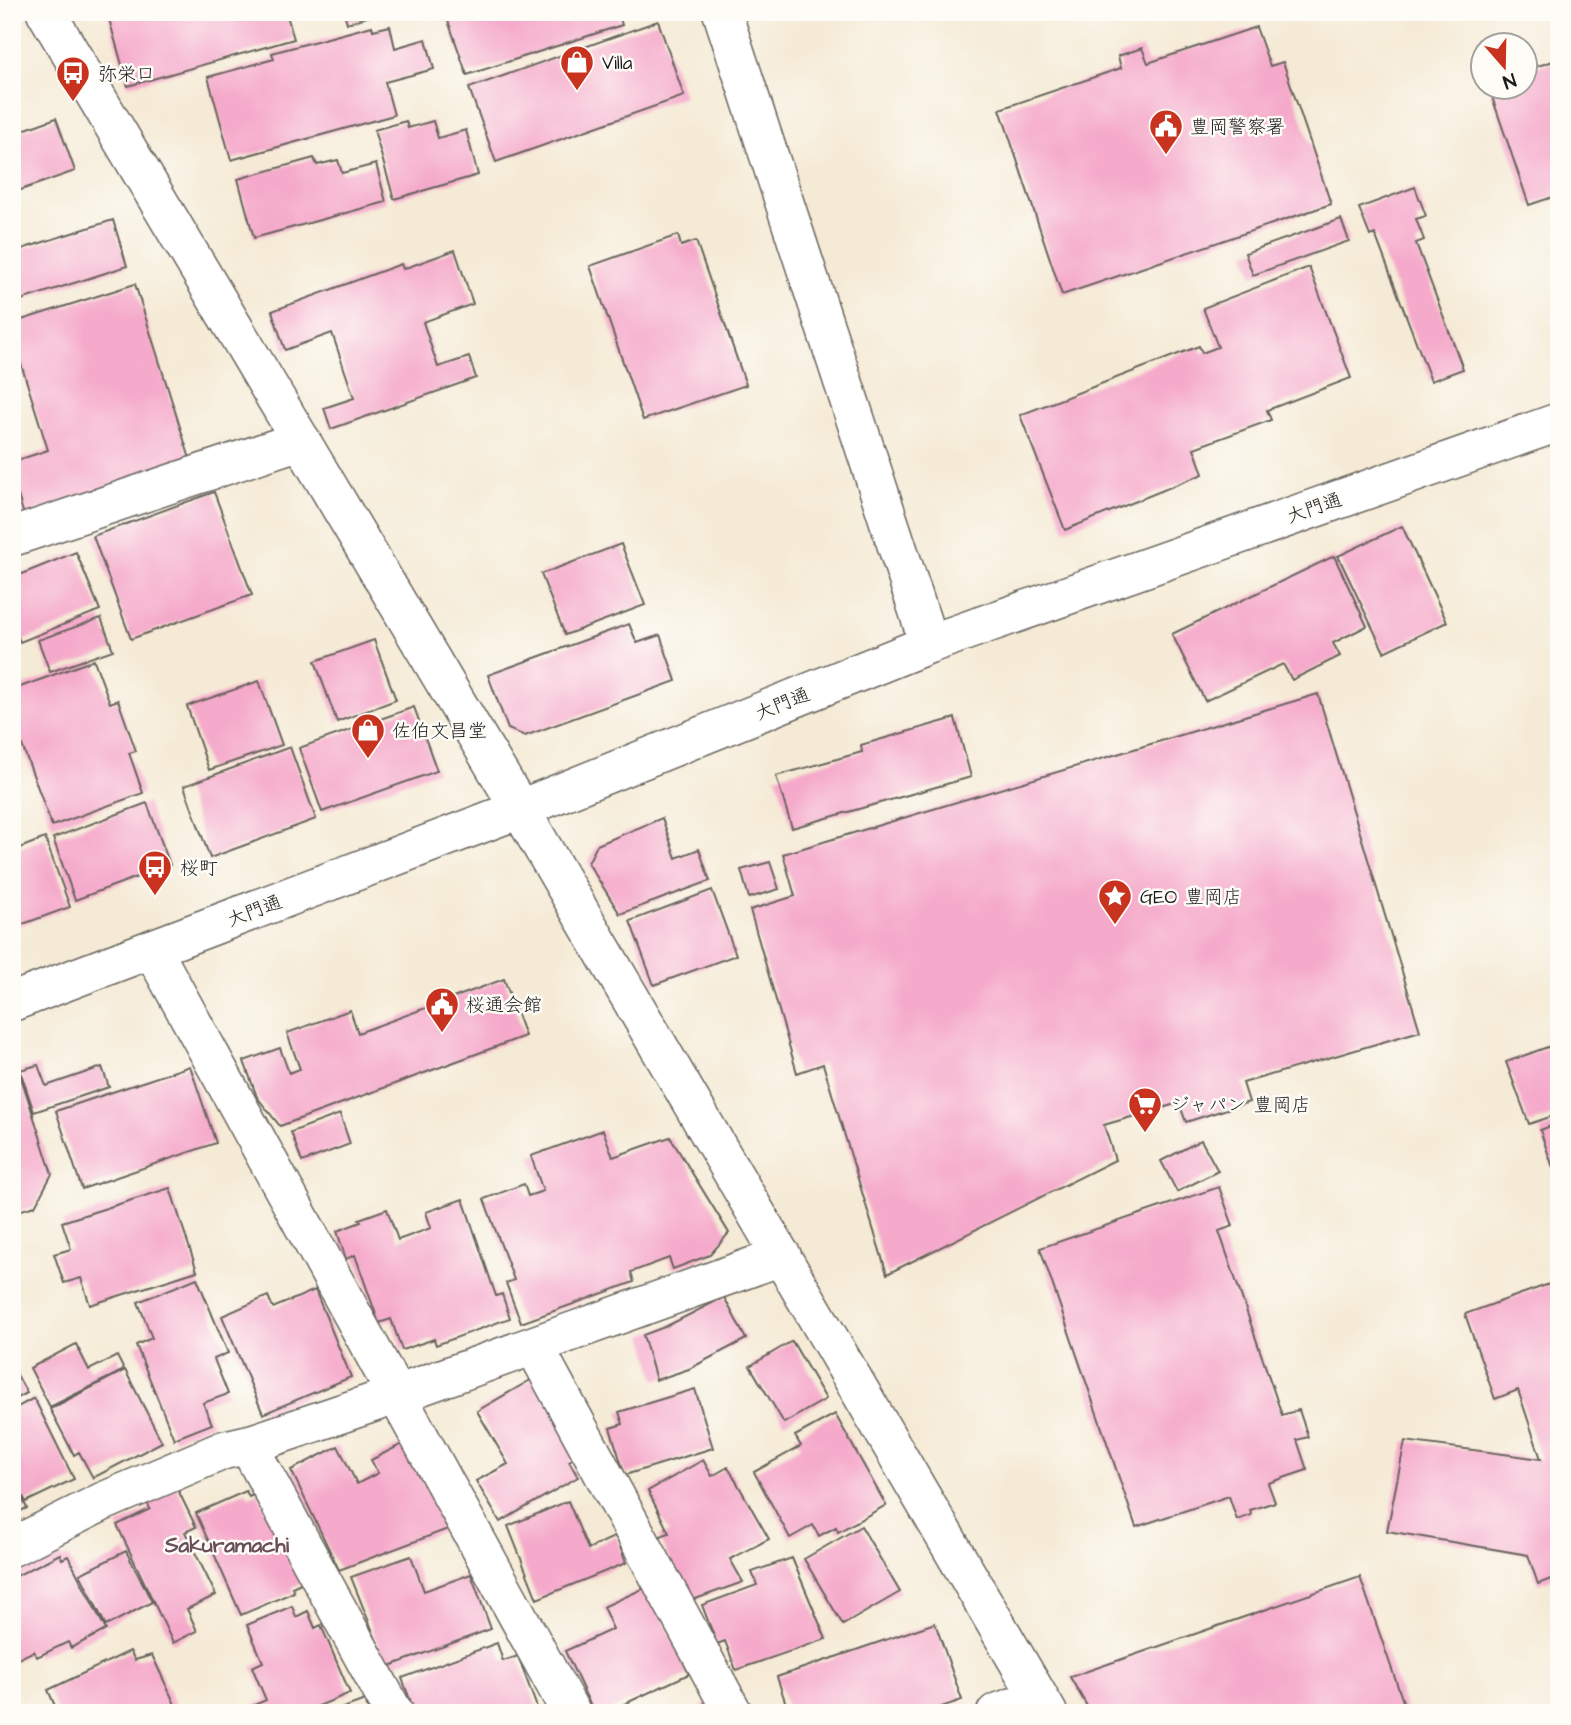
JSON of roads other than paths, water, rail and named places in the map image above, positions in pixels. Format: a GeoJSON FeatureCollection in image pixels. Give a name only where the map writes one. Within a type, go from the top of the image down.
{"type":"FeatureCollection","features":[{"type":"Feature","properties":{"kind":"street"},"geometry":{"type":"LineString","coordinates":[[46,12],[520,809],[1044,1705],[996,1713]]}},
{"type":"Feature","properties":{"kind":"street"},"geometry":{"type":"LineString","coordinates":[[722,12],[929,643]]}},
{"type":"Feature","properties":{"kind":"street","name":"大門通"},"geometry":{"type":"LineString","coordinates":[[12,1002],[520,809],[929,643],[1559,422]]}},
{"type":"Feature","properties":{"kind":"street"},"geometry":{"type":"LineString","coordinates":[[12,537],[301,440]]}},
{"type":"Feature","properties":{"kind":"street"},"geometry":{"type":"LineString","coordinates":[[152,949],[571,1713]]}},
{"type":"Feature","properties":{"kind":"street"},"geometry":{"type":"LineString","coordinates":[[12,1547],[102,1502],[225,1450],[248,1445],[396,1395],[782,1256]]}},
{"type":"Feature","properties":{"kind":"street"},"geometry":{"type":"LineString","coordinates":[[534,1346],[733,1713]]}},
{"type":"Feature","properties":{"kind":"street"},"geometry":{"type":"LineString","coordinates":[[248,1445],[394,1713]]}},
{"type":"Feature","properties":{"kind":"place","name":"Villa"},"geometry":{"type":"Point","coordinates":[577,92]}},
{"type":"Feature","properties":{"kind":"place","name":"弥栄口"},"geometry":{"type":"Point","coordinates":[73,103]}},
{"type":"Feature","properties":{"kind":"place","name":"豊岡警察署"},"geometry":{"type":"Point","coordinates":[1166,156]}},
{"type":"Feature","properties":{"kind":"place","name":"佐伯文昌堂"},"geometry":{"type":"Point","coordinates":[368,760]}},
{"type":"Feature","properties":{"kind":"place","name":"桜町"},"geometry":{"type":"Point","coordinates":[155,897]}},
{"type":"Feature","properties":{"kind":"place","name":"GEO 豊岡店"},"geometry":{"type":"Point","coordinates":[1115,926]}},
{"type":"Feature","properties":{"kind":"place","name":"桜通会館"},"geometry":{"type":"Point","coordinates":[442,1034]}},
{"type":"Feature","properties":{"kind":"place","name":"ジャパン 豊岡店"},"geometry":{"type":"Point","coordinates":[1145,1134]}},
{"type":"Feature","properties":{"kind":"district","name":"Sakuramachi"},"geometry":{"type":"Point","coordinates":[227,1545]}}]}
